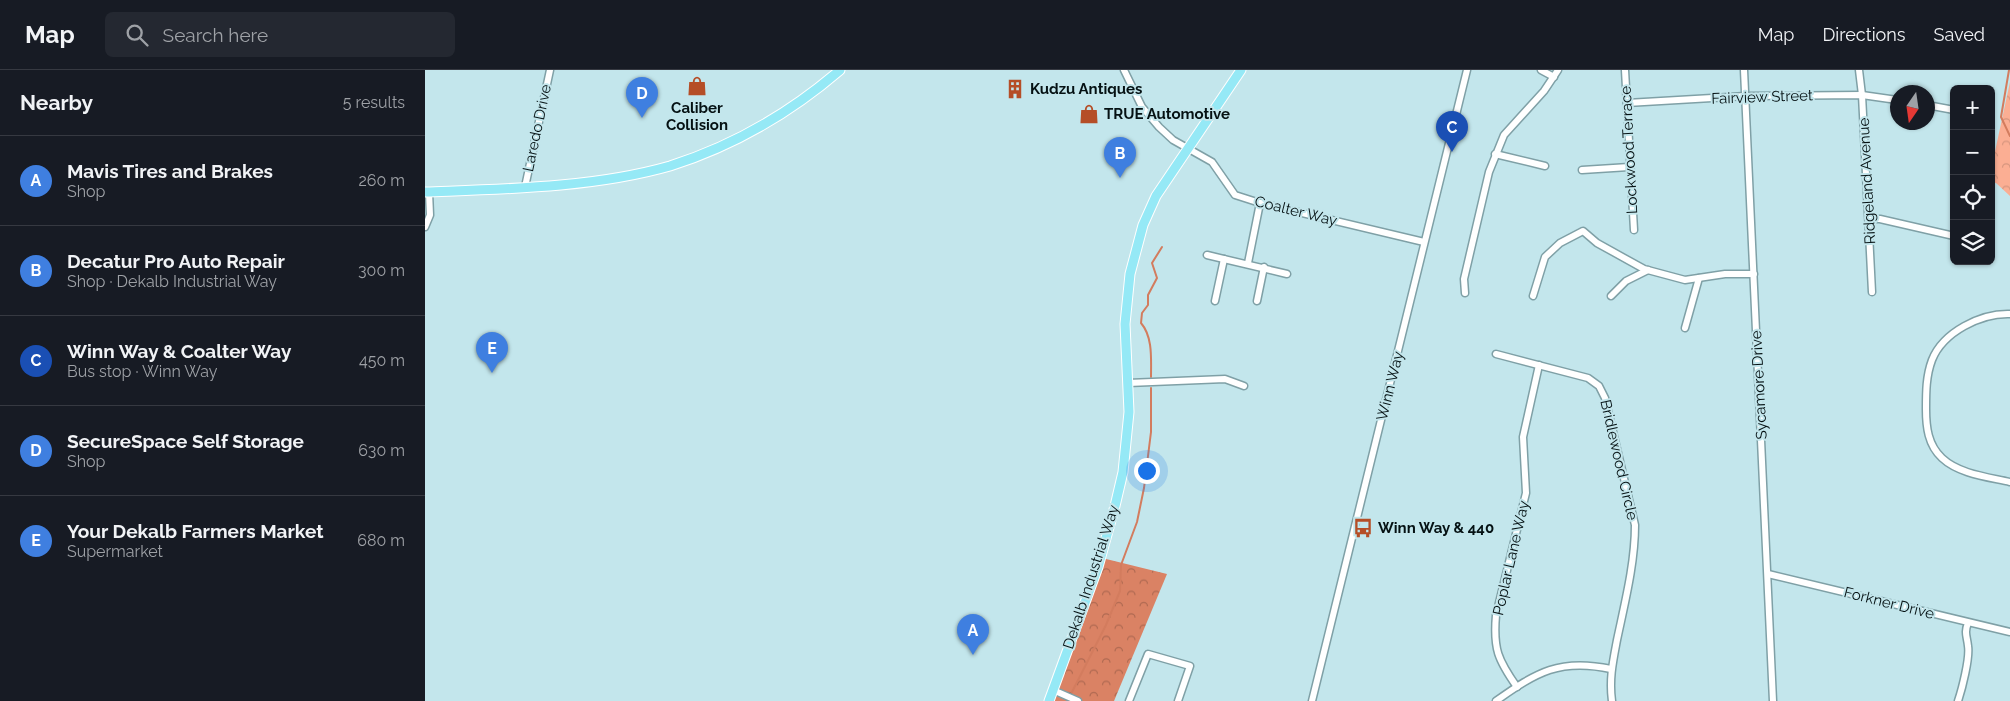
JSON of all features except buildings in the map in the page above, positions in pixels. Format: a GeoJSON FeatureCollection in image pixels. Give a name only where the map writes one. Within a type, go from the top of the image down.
{"type":"FeatureCollection","features":[{"type":"Feature","properties":{"kind":"main road"},"geometry":{"type":"LineString","coordinates":[[427,192],[525,187],[625,176],[668,166],[731,142],[780,116],[840,70]]}},
{"type":"Feature","properties":{"kind":"main road","name":"Dekalb Industrial Way"},"geometry":{"type":"LineString","coordinates":[[1049,701],[1098,567],[1115,506],[1127,444],[1129,412],[1125,324],[1130,274],[1143,225],[1156,196],[1241,70]]}},
{"type":"Feature","properties":{"kind":"street","name":"Laredo Drive"},"geometry":{"type":"LineString","coordinates":[[525,187],[550,70]]}},
{"type":"Feature","properties":{"kind":"street"},"geometry":{"type":"LineString","coordinates":[[1124,70],[1142,107],[1153,121],[1173,140],[1187,148]]}},
{"type":"Feature","properties":{"kind":"street","name":"Winn Way"},"geometry":{"type":"LineString","coordinates":[[1312,701],[1467,70]]}},
{"type":"Feature","properties":{"kind":"street"},"geometry":{"type":"LineString","coordinates":[[1465,293],[1464,279],[1495,154],[1504,135],[1544,91],[1556,73],[1541,70]]}},
{"type":"Feature","properties":{"kind":"street","name":"Lockwood Terrace"},"geometry":{"type":"LineString","coordinates":[[1625,70],[1634,230]]}},
{"type":"Feature","properties":{"kind":"street","name":"Sycamore Drive"},"geometry":{"type":"LineString","coordinates":[[1745,70],[1773,701]]}},
{"type":"Feature","properties":{"kind":"street","name":"Ridgeland Avenue"},"geometry":{"type":"LineString","coordinates":[[1859,70],[1862,95],[1872,292]]}},
{"type":"Feature","properties":{"kind":"street","name":"Fairview Street"},"geometry":{"type":"LineString","coordinates":[[1627,103],[1746,96],[1862,95],[1890,99]]}},
{"type":"Feature","properties":{"kind":"street"},"geometry":{"type":"LineString","coordinates":[[1935,106],[1950,109]]}},
{"type":"Feature","properties":{"kind":"street","name":"Coalter Way"},"geometry":{"type":"LineString","coordinates":[[1187,148],[1212,162],[1235,195],[1260,204],[1424,242]]}},
{"type":"Feature","properties":{"kind":"street"},"geometry":{"type":"LineString","coordinates":[[1495,154],[1545,166]]}},
{"type":"Feature","properties":{"kind":"street"},"geometry":{"type":"LineString","coordinates":[[1582,170],[1629,167]]}},
{"type":"Feature","properties":{"kind":"street"},"geometry":{"type":"LineString","coordinates":[[425,227],[430,215],[427,192]]}},
{"type":"Feature","properties":{"kind":"street"},"geometry":{"type":"LineString","coordinates":[[1248,263],[1260,204]]}},
{"type":"Feature","properties":{"kind":"street"},"geometry":{"type":"LineString","coordinates":[[1869,219],[1881,219],[1950,235]]}},
{"type":"Feature","properties":{"kind":"street"},"geometry":{"type":"LineString","coordinates":[[1533,296],[1545,258],[1560,242],[1583,231],[1597,243],[1648,270],[1685,280],[1754,274]]}},
{"type":"Feature","properties":{"kind":"street"},"geometry":{"type":"LineString","coordinates":[[1207,255],[1248,263],[1287,274]]}},
{"type":"Feature","properties":{"kind":"street"},"geometry":{"type":"LineString","coordinates":[[1215,301],[1224,259]]}},
{"type":"Feature","properties":{"kind":"street"},"geometry":{"type":"LineString","coordinates":[[1257,301],[1264,268]]}},
{"type":"Feature","properties":{"kind":"street"},"geometry":{"type":"LineString","coordinates":[[1611,296],[1626,281],[1648,270]]}},
{"type":"Feature","properties":{"kind":"street"},"geometry":{"type":"LineString","coordinates":[[1685,328],[1699,278]]}},
{"type":"Feature","properties":{"kind":"street"},"geometry":{"type":"LineString","coordinates":[[2010,314],[1987,317],[1967,325],[1943,342],[1933,358],[1927,375],[1926,396],[1926,428],[1931,443],[1942,458],[1957,468],[2010,482]]}},
{"type":"Feature","properties":{"kind":"street","name":"Bridlewood Circle"},"geometry":{"type":"LineString","coordinates":[[1496,354],[1588,378],[1599,386],[1605,398],[1635,525],[1635,540],[1629,578],[1611,670],[1610,686],[1612,701]]}},
{"type":"Feature","properties":{"kind":"street","name":"Poplar Lane Way"},"geometry":{"type":"LineString","coordinates":[[1517,687],[1501,664],[1495,643],[1496,615],[1526,493],[1523,437],[1539,365]]}},
{"type":"Feature","properties":{"kind":"street"},"geometry":{"type":"LineString","coordinates":[[1128,383],[1225,379],[1244,386]]}},
{"type":"Feature","properties":{"kind":"street","name":"Forkner Drive"},"geometry":{"type":"LineString","coordinates":[[1768,574],[2010,632]]}},
{"type":"Feature","properties":{"kind":"street"},"geometry":{"type":"LineString","coordinates":[[1958,701],[1969,646],[1965,635],[1968,623]]}},
{"type":"Feature","properties":{"kind":"street"},"geometry":{"type":"LineString","coordinates":[[1129,701],[1147,654],[1190,666],[1178,701]]}},
{"type":"Feature","properties":{"kind":"street"},"geometry":{"type":"LineString","coordinates":[[1496,701],[1528,680],[1558,666],[1581,664],[1611,670]]}},
{"type":"Feature","properties":{"kind":"street"},"geometry":{"type":"LineString","coordinates":[[1053,690],[1079,701]]}},
{"type":"Feature","properties":{"kind":"green space"},"geometry":{"type":"Polygon","coordinates":[[[2010,82],[2010,196],[1995,183],[1995,151],[2010,82]]]}},
{"type":"Feature","properties":{"kind":"green space"},"geometry":{"type":"Polygon","coordinates":[[[1098,557],[1167,574],[1114,701],[1048,701],[1098,557]]]}},
{"type":"Feature","properties":{"kind":"waterway"},"geometry":{"type":"LineString","coordinates":[[2009,70],[2001,117],[2010,136]]}},
{"type":"Feature","properties":{"kind":"waterway"},"geometry":{"type":"LineString","coordinates":[[1151,377],[1148,335],[1141,323],[1142,313],[1148,305],[1148,295],[1157,278],[1152,263],[1162,247]]}},
{"type":"Feature","properties":{"kind":"waterway"},"geometry":{"type":"LineString","coordinates":[[1072,692],[1106,625],[1120,591],[1121,565],[1137,522],[1144,488],[1151,432],[1151,388]]}},
{"type":"Feature","properties":{"kind":"place","name":"Caliber Collision"},"geometry":{"type":"Point","coordinates":[697,86]}},
{"type":"Feature","properties":{"kind":"place","name":"Kudzu Antiques"},"geometry":{"type":"Point","coordinates":[1015,89]}},
{"type":"Feature","properties":{"kind":"place","name":"TRUE Automotive"},"geometry":{"type":"Point","coordinates":[1089,114]}},
{"type":"Feature","properties":{"kind":"place","name":"SecureSpace Self Storage"},"geometry":{"type":"Point","coordinates":[642,118]}},
{"type":"Feature","properties":{"kind":"place","name":"Winn Way & Coalter Way"},"geometry":{"type":"Point","coordinates":[1452,152]}},
{"type":"Feature","properties":{"kind":"place","name":"Decatur Pro Auto Repair"},"geometry":{"type":"Point","coordinates":[1120,178]}},
{"type":"Feature","properties":{"kind":"place","name":"Your Dekalb Farmers Market"},"geometry":{"type":"Point","coordinates":[492,373]}},
{"type":"Feature","properties":{"kind":"place","name":"Winn Way & 440"},"geometry":{"type":"Point","coordinates":[1363,528]}},
{"type":"Feature","properties":{"kind":"place","name":"Mavis Tires and Brakes"},"geometry":{"type":"Point","coordinates":[973,655]}}]}
